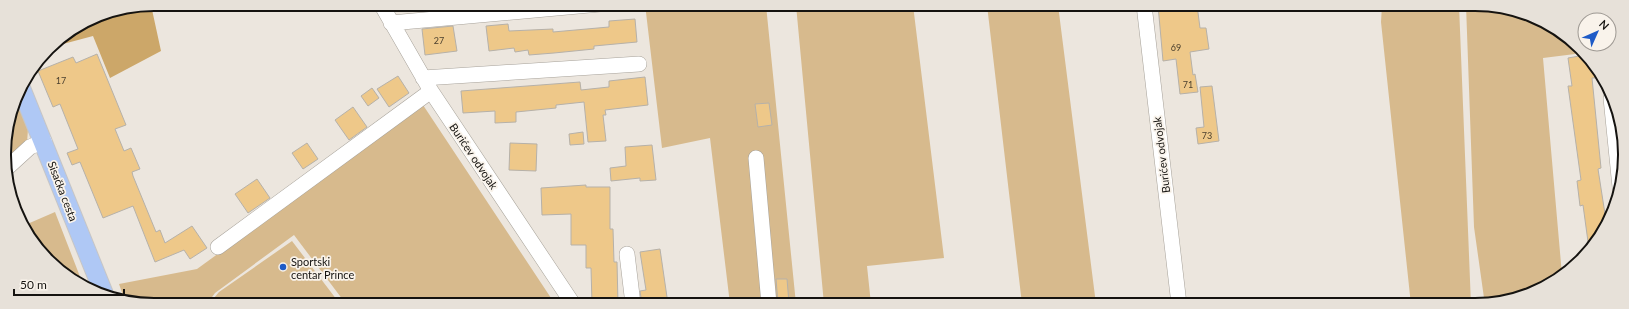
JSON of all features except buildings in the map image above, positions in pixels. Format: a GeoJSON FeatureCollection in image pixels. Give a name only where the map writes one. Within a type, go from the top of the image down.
{"type":"FeatureCollection","features":[{"type":"Feature","properties":{"kind":"main road","name":"Sisačka cesta"},"geometry":{"type":"LineString","coordinates":[[24,95],[44,141],[101,288]]}},
{"type":"Feature","properties":{"kind":"street","name":"Burićev odvojak"},"geometry":{"type":"LineString","coordinates":[[385,11],[427,85],[569,298]]}},
{"type":"Feature","properties":{"kind":"street"},"geometry":{"type":"LineString","coordinates":[[391,23],[523,11]]}},
{"type":"Feature","properties":{"kind":"street","name":"Burićev odvojak"},"geometry":{"type":"LineString","coordinates":[[1145,11],[1178,298]]}},
{"type":"Feature","properties":{"kind":"street"},"geometry":{"type":"LineString","coordinates":[[218,247],[427,85],[639,64]]}},
{"type":"Feature","properties":{"kind":"street"},"geometry":{"type":"LineString","coordinates":[[1613,117],[1618,166]]}},
{"type":"Feature","properties":{"kind":"street"},"geometry":{"type":"LineString","coordinates":[[11,164],[30,147],[44,141]]}},
{"type":"Feature","properties":{"kind":"street"},"geometry":{"type":"LineString","coordinates":[[756,158],[768,298]]}},
{"type":"Feature","properties":{"kind":"street"},"geometry":{"type":"LineString","coordinates":[[627,254],[632,298]]}},
{"type":"Feature","properties":{"kind":"shaded area"},"geometry":{"type":"Polygon","coordinates":[[[152,11],[161,51],[110,78],[93,36],[64,44],[83,30],[108,19],[136,12],[152,11]]]}},
{"type":"Feature","properties":{"kind":"shaded area"},"geometry":{"type":"Polygon","coordinates":[[[646,11],[767,11],[795,298],[729,298],[710,138],[662,148],[646,11]]]}},
{"type":"Feature","properties":{"kind":"shaded area"},"geometry":{"type":"Polygon","coordinates":[[[797,11],[914,11],[944,258],[867,266],[870,298],[823,298],[797,11]]]}},
{"type":"Feature","properties":{"kind":"shaded area"},"geometry":{"type":"Polygon","coordinates":[[[988,11],[1059,11],[1095,298],[1021,298],[988,11]]]}},
{"type":"Feature","properties":{"kind":"shaded area"},"geometry":{"type":"Polygon","coordinates":[[[1382,11],[1459,11],[1471,298],[1410,298],[1381,22],[1382,11]]]}},
{"type":"Feature","properties":{"kind":"shaded area"},"geometry":{"type":"Polygon","coordinates":[[[1466,11],[1493,12],[1512,16],[1529,22],[1554,35],[1577,54],[1543,58],[1561,268],[1546,279],[1529,287],[1512,293],[1484,298],[1474,227],[1466,11]]]}},
{"type":"Feature","properties":{"kind":"shaded area"},"geometry":{"type":"Polygon","coordinates":[[[423,105],[551,298],[341,298],[294,235],[215,293],[211,298],[136,297],[123,294],[119,284],[197,269],[423,105]]]}},
{"type":"Feature","properties":{"kind":"shaded area"},"geometry":{"type":"Polygon","coordinates":[[[20,106],[28,129],[27,143],[11,159],[12,136],[20,106]]]}},
{"type":"Feature","properties":{"kind":"shaded area"},"geometry":{"type":"Polygon","coordinates":[[[55,212],[80,277],[53,256],[35,234],[29,223],[55,212]]]}},
{"type":"Feature","properties":{"kind":"shaded area","name":"Sportski centar Prince"},"geometry":{"type":"Polygon","coordinates":[[[292,241],[335,298],[214,298],[219,292],[292,241]]]}},
{"type":"Feature","properties":{"kind":"place","name":"Sportski centar Prince"},"geometry":{"type":"Point","coordinates":[283,267]}}]}
